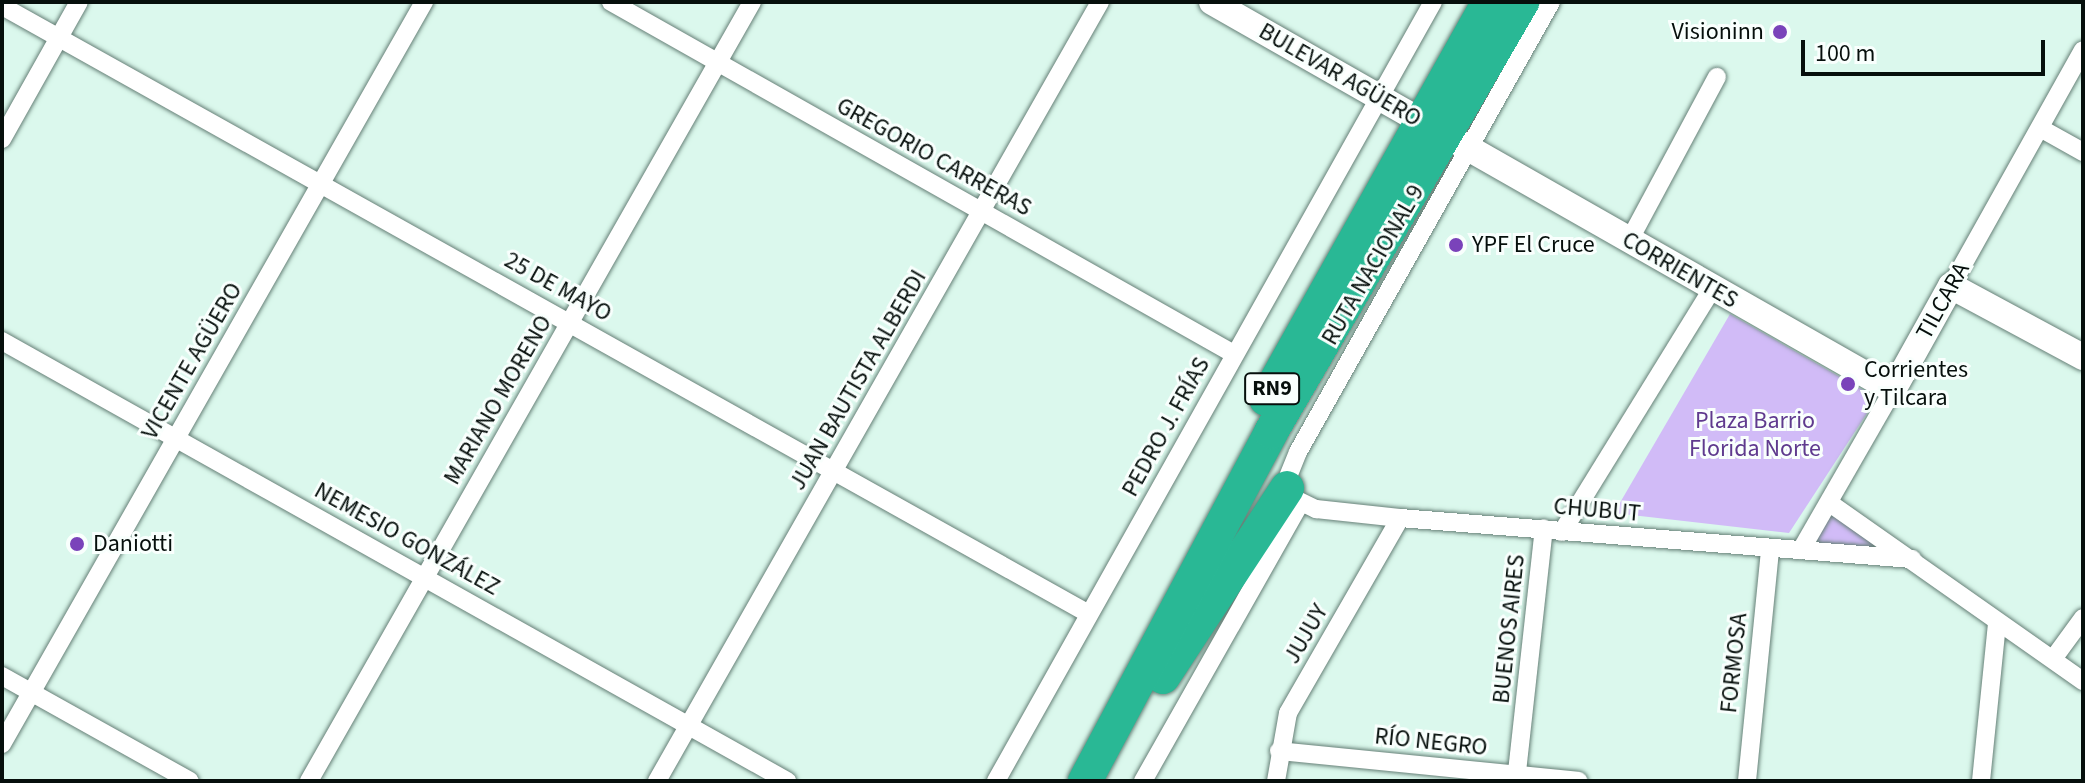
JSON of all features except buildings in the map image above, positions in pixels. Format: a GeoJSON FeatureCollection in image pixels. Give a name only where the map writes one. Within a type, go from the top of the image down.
{"type":"FeatureCollection","features":[{"type":"Feature","properties":{"kind":"highway","name":"RUTA NACIONAL 9"},"geometry":{"type":"LineString","coordinates":[[1063,781],[1447,136],[1489,2]]}},
{"type":"Feature","properties":{"kind":"highway","name":"RUTA NACIONAL 9"},"geometry":{"type":"LineString","coordinates":[[1085,781],[1271,432],[1447,136],[1522,2]]}},
{"type":"Feature","properties":{"kind":"highway"},"geometry":{"type":"LineString","coordinates":[[1094,781],[1293,496]]}},
{"type":"Feature","properties":{"kind":"street"},"geometry":{"type":"LineString","coordinates":[[2,139],[79,2]]}},
{"type":"Feature","properties":{"kind":"street","name":"VICENTE AGÜERO"},"geometry":{"type":"LineString","coordinates":[[2,744],[424,2]]}},
{"type":"Feature","properties":{"kind":"street","name":"GREGORIO CARRERAS"},"geometry":{"type":"LineString","coordinates":[[611,2],[1234,354]]}},
{"type":"Feature","properties":{"kind":"street","name":"MARIANO MORENO"},"geometry":{"type":"LineString","coordinates":[[309,781],[752,2]]}},
{"type":"Feature","properties":{"kind":"street","name":"JUAN BAUTISTA ALBERDI"},"geometry":{"type":"LineString","coordinates":[[657,781],[1100,2]]}},
{"type":"Feature","properties":{"kind":"street","name":"BULEVAR AGÜERO"},"geometry":{"type":"LineString","coordinates":[[1212,2],[1447,136]]}},
{"type":"Feature","properties":{"kind":"street","name":"PEDRO J. FRÍAS"},"geometry":{"type":"LineString","coordinates":[[996,781],[1433,2]]}},
{"type":"Feature","properties":{"kind":"street"},"geometry":{"type":"LineString","coordinates":[[1143,781],[1293,496],[1298,452],[1447,136],[1551,2]]}},
{"type":"Feature","properties":{"kind":"street","name":"25 DE MAYO"},"geometry":{"type":"LineString","coordinates":[[2,6],[322,181],[1089,614]]}},
{"type":"Feature","properties":{"kind":"street","name":"TILCARA"},"geometry":{"type":"LineString","coordinates":[[1801,550],[1831,504],[2083,50]]}},
{"type":"Feature","properties":{"kind":"street"},"geometry":{"type":"LineString","coordinates":[[1630,239],[1717,77]]}},
{"type":"Feature","properties":{"kind":"street"},"geometry":{"type":"LineString","coordinates":[[2040,128],[2083,152]]}},
{"type":"Feature","properties":{"kind":"street","name":"CORRIENTES"},"geometry":{"type":"LineString","coordinates":[[1447,136],[1893,390]]}},
{"type":"Feature","properties":{"kind":"street"},"geometry":{"type":"LineString","coordinates":[[1951,286],[2083,357]]}},
{"type":"Feature","properties":{"kind":"street"},"geometry":{"type":"LineString","coordinates":[[1553,531],[1712,289]]}},
{"type":"Feature","properties":{"kind":"street","name":"NEMESIO GONZÁLEZ"},"geometry":{"type":"LineString","coordinates":[[2,341],[787,781]]}},
{"type":"Feature","properties":{"kind":"street","name":"CHUBUT"},"geometry":{"type":"LineString","coordinates":[[1293,496],[1400,518],[1912,559]]}},
{"type":"Feature","properties":{"kind":"street"},"geometry":{"type":"LineString","coordinates":[[1831,504],[2083,681]]}},
{"type":"Feature","properties":{"kind":"street","name":"JUJUY"},"geometry":{"type":"LineString","coordinates":[[1276,781],[1288,713],[1400,518]]}},
{"type":"Feature","properties":{"kind":"street","name":"BUENOS AIRES"},"geometry":{"type":"LineString","coordinates":[[1516,778],[1553,531]]}},
{"type":"Feature","properties":{"kind":"street","name":"FORMOSA"},"geometry":{"type":"LineString","coordinates":[[1747,781],[1770,550]]}},
{"type":"Feature","properties":{"kind":"street"},"geometry":{"type":"LineString","coordinates":[[2053,659],[2083,618]]}},
{"type":"Feature","properties":{"kind":"street"},"geometry":{"type":"LineString","coordinates":[[1981,781],[1997,623]]}},
{"type":"Feature","properties":{"kind":"street"},"geometry":{"type":"LineString","coordinates":[[2,676],[190,781]]}},
{"type":"Feature","properties":{"kind":"street","name":"RÍO NEGRO"},"geometry":{"type":"LineString","coordinates":[[1279,751],[1516,778],[1579,781]]}},
{"type":"Feature","properties":{"kind":"green space","name":"Plaza Barrio Florida Norte"},"geometry":{"type":"Polygon","coordinates":[[[1730,314],[1877,398],[1789,533],[1614,513],[1730,314]]]}},
{"type":"Feature","properties":{"kind":"green space"},"geometry":{"type":"Polygon","coordinates":[[[1832,508],[1904,556],[1805,548],[1832,508]]]}},
{"type":"Feature","properties":{"kind":"place","name":"Visioninn"},"geometry":{"type":"Point","coordinates":[1780,32]}},
{"type":"Feature","properties":{"kind":"place","name":"YPF El Cruce"},"geometry":{"type":"Point","coordinates":[1456,245]}},
{"type":"Feature","properties":{"kind":"place","name":"Corrientes y Tilcara"},"geometry":{"type":"Point","coordinates":[1848,384]}},
{"type":"Feature","properties":{"kind":"place","name":"Daniotti"},"geometry":{"type":"Point","coordinates":[77,544]}}]}
